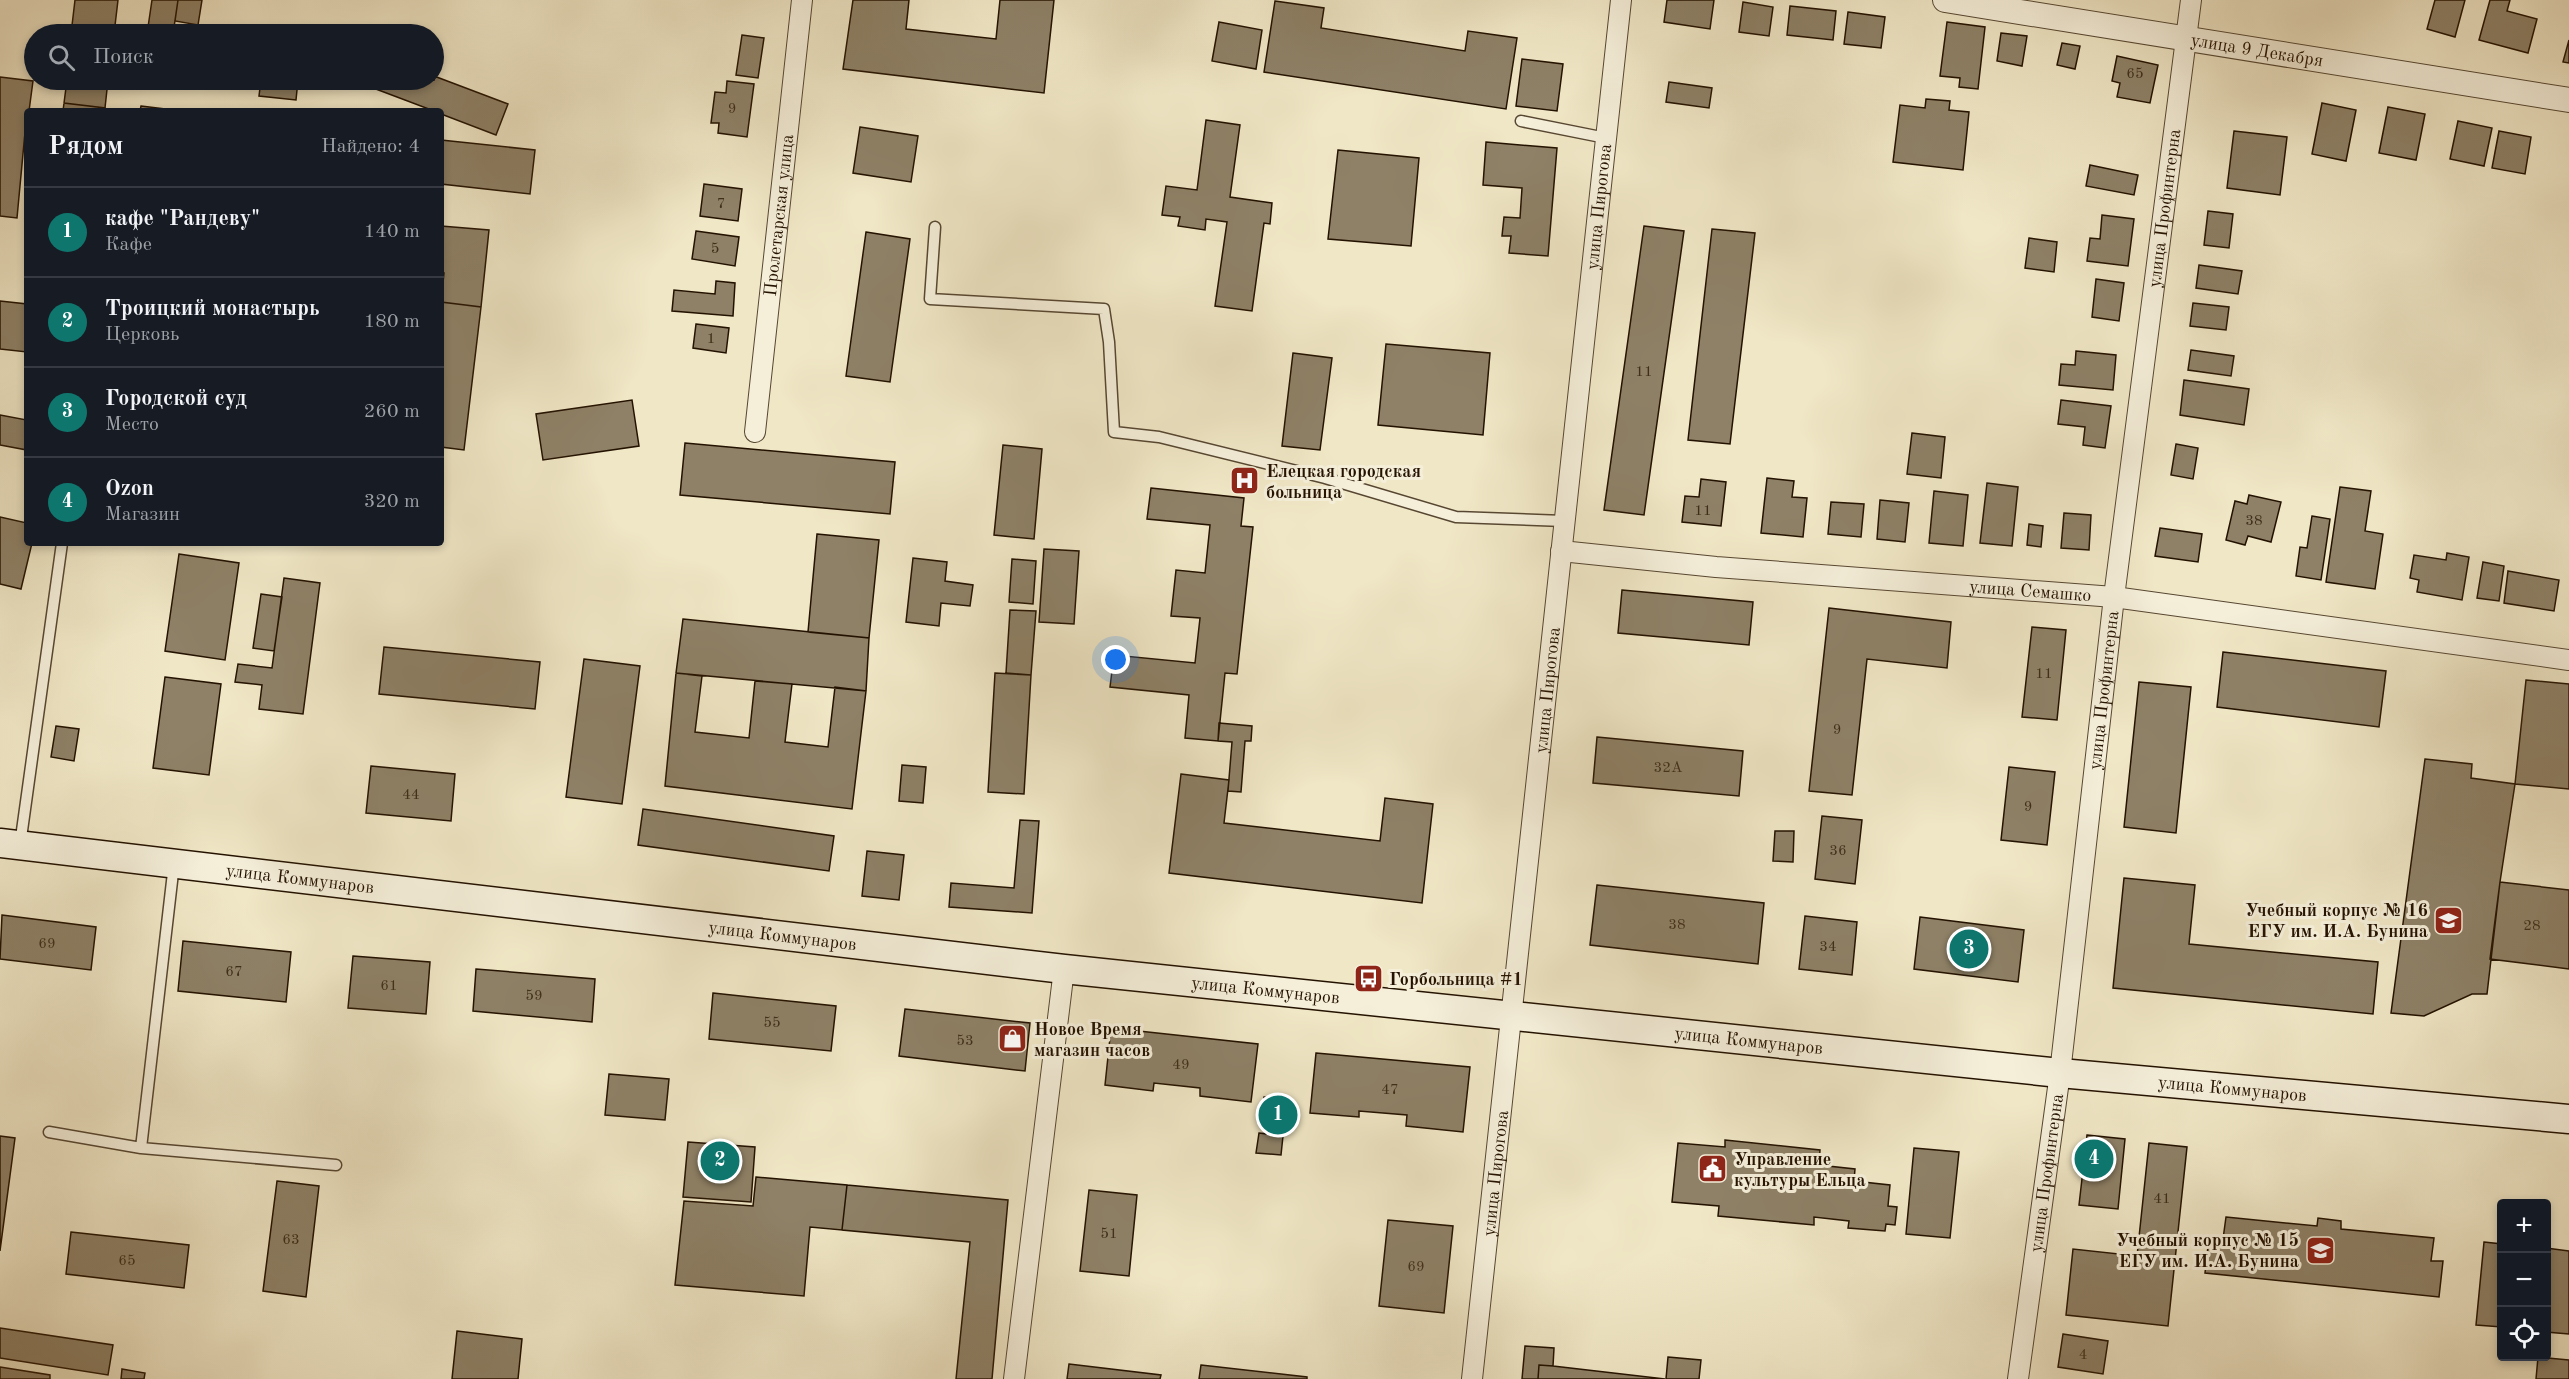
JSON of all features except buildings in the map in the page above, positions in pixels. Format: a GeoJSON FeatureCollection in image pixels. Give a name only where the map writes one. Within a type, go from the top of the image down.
{"type":"FeatureCollection","features":[{"type":"Feature","properties":{"kind":"main road","name":"улица Коммунаров"},"geometry":{"type":"LineString","coordinates":[[10,844],[1064,969],[2061,1073],[2569,1119]]}},
{"type":"Feature","properties":{"kind":"street","name":"Пролетарская улица"},"geometry":{"type":"LineString","coordinates":[[755,432],[802,0]]}},
{"type":"Feature","properties":{"kind":"street","name":"улица Пирогова"},"geometry":{"type":"LineString","coordinates":[[1472,1379],[1514,1016],[1564,520],[1621,0]]}},
{"type":"Feature","properties":{"kind":"street","name":"улица 9 Декабря"},"geometry":{"type":"LineString","coordinates":[[1945,0],[2569,100]]}},
{"type":"Feature","properties":{"kind":"street","name":"улица Профинтерна"},"geometry":{"type":"LineString","coordinates":[[2018,1379],[2061,1073],[2114,597],[2191,0]]}},
{"type":"Feature","properties":{"kind":"street","name":"улица Семашко"},"geometry":{"type":"LineString","coordinates":[[1561,551],[1716,567],[2114,597],[2569,660]]}},
{"type":"Feature","properties":{"kind":"street"},"geometry":{"type":"LineString","coordinates":[[1014,1379],[1064,969]]}},
{"type":"Feature","properties":{"kind":"lane"},"geometry":{"type":"LineString","coordinates":[[1521,122],[1606,138]]}},
{"type":"Feature","properties":{"kind":"lane"},"geometry":{"type":"LineString","coordinates":[[935,227],[930,299],[1104,309],[1109,342],[1114,432],[1159,437],[1325,478],[1456,517],[1564,520]]}},
{"type":"Feature","properties":{"kind":"lane"},"geometry":{"type":"LineString","coordinates":[[10,844],[61,546]]}},
{"type":"Feature","properties":{"kind":"lane"},"geometry":{"type":"LineString","coordinates":[[141,1148],[174,864]]}},
{"type":"Feature","properties":{"kind":"lane"},"geometry":{"type":"LineString","coordinates":[[49,1132],[141,1148],[336,1165]]}},
{"type":"Feature","properties":{"kind":"place","name":"Елецкая городская больница"},"geometry":{"type":"Point","coordinates":[1245,481]}},
{"type":"Feature","properties":{"kind":"place","name":"Учебный корпус № 16 ЕГУ им. И.А. Бунина"},"geometry":{"type":"Point","coordinates":[2449,920]}},
{"type":"Feature","properties":{"kind":"place","name":"Городской суд"},"geometry":{"type":"Point","coordinates":[1969,949]}},
{"type":"Feature","properties":{"kind":"place","name":"Горбольница #1"},"geometry":{"type":"Point","coordinates":[1368,979]}},
{"type":"Feature","properties":{"kind":"place","name":"Новое Время магазин часов"},"geometry":{"type":"Point","coordinates":[1013,1039]}},
{"type":"Feature","properties":{"kind":"place","name":"кафе \"Рандеву\""},"geometry":{"type":"Point","coordinates":[1278,1115]}},
{"type":"Feature","properties":{"kind":"place","name":"Ozon"},"geometry":{"type":"Point","coordinates":[2094,1159]}},
{"type":"Feature","properties":{"kind":"place","name":"Троицкий монастырь"},"geometry":{"type":"Point","coordinates":[720,1161]}},
{"type":"Feature","properties":{"kind":"place","name":"Управление культуры Ельца"},"geometry":{"type":"Point","coordinates":[1713,1169]}},
{"type":"Feature","properties":{"kind":"place","name":"Учебный корпус № 15 ЕГУ им. И.А. Бунина"},"geometry":{"type":"Point","coordinates":[2320,1250]}}]}
